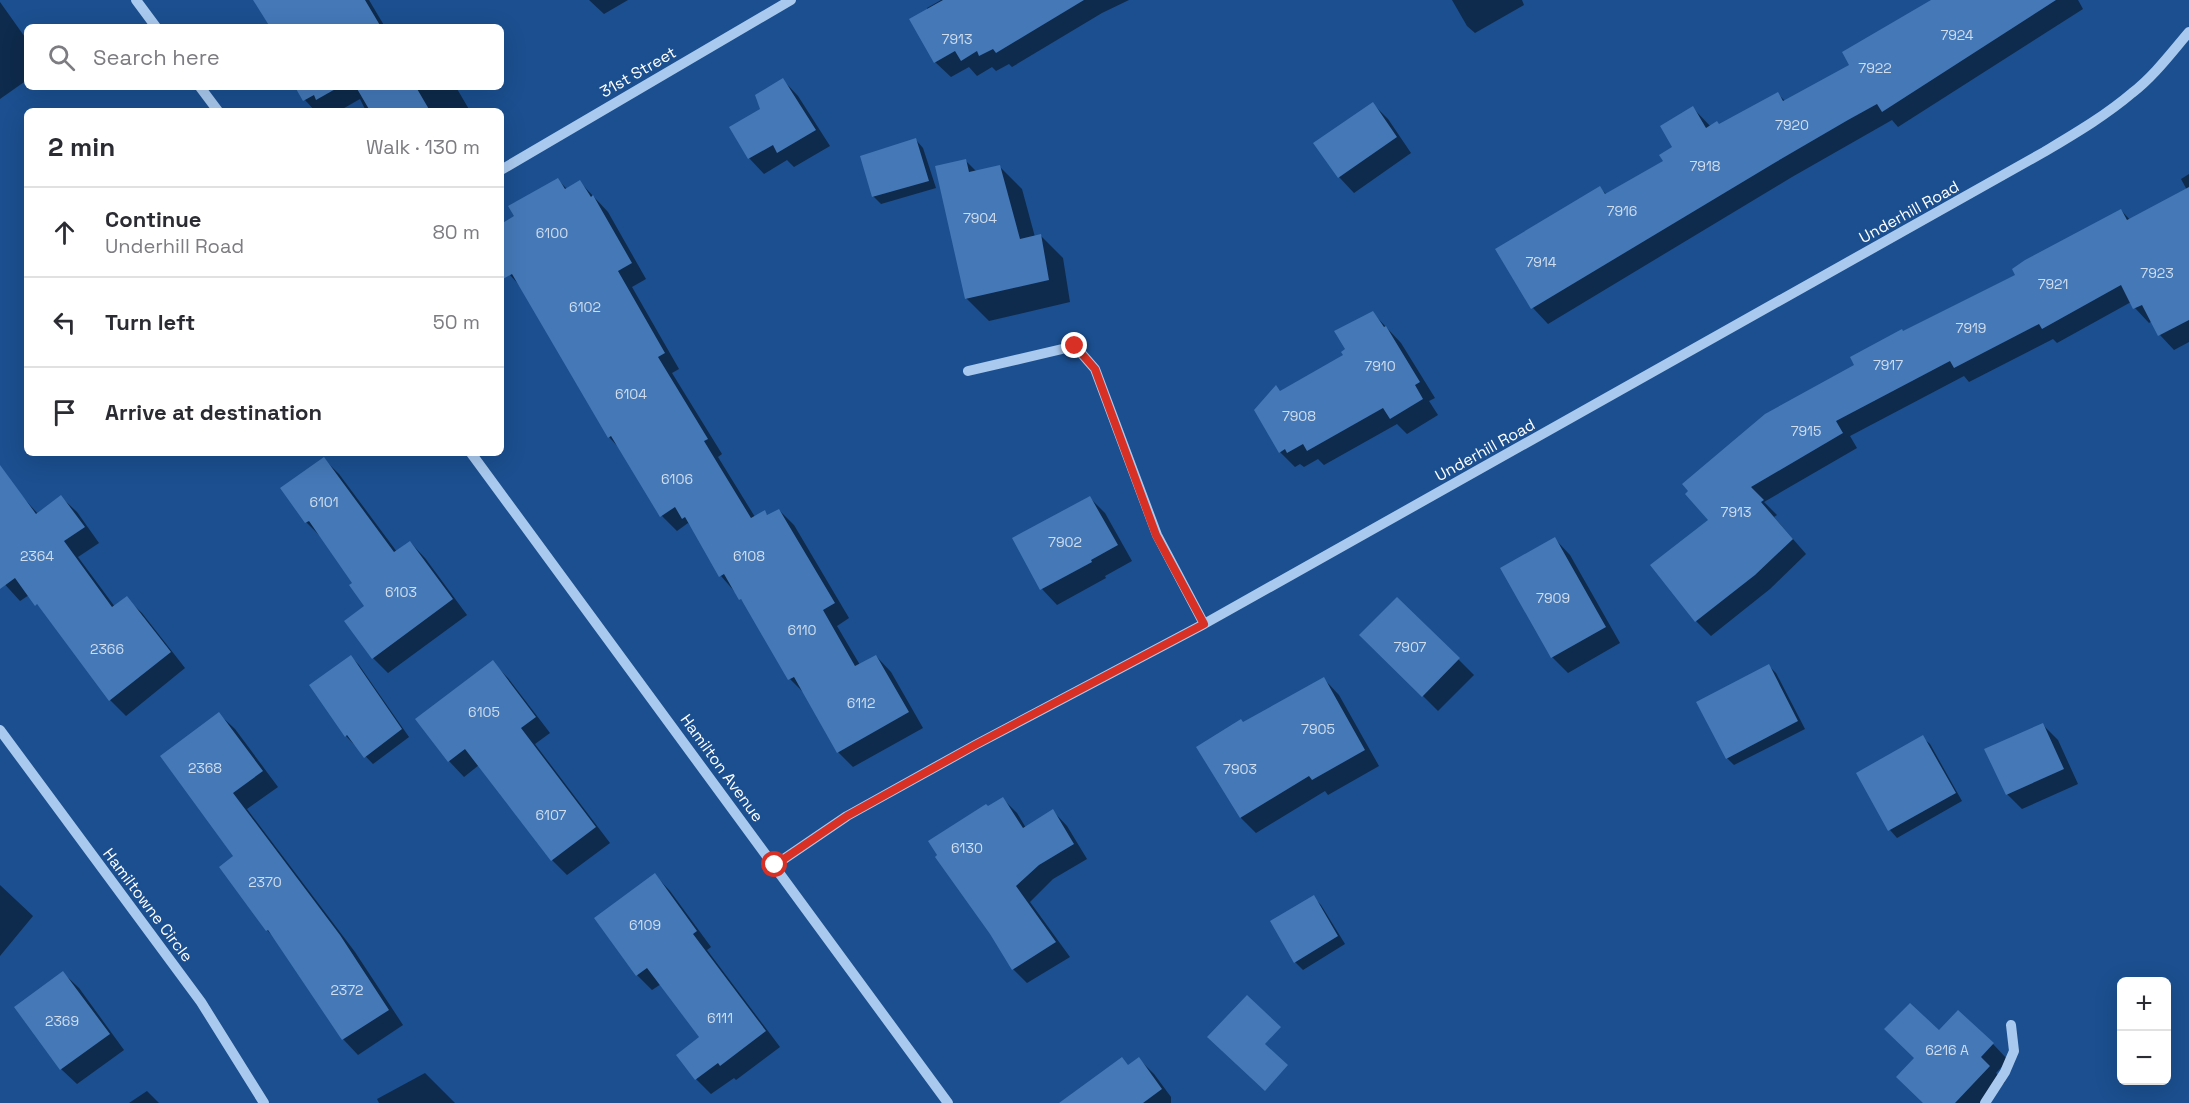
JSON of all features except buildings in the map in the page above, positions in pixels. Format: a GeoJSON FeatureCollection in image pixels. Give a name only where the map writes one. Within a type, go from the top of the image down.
{"type":"FeatureCollection","features":[{"type":"Feature","properties":{"kind":"street"},"geometry":{"type":"LineString","coordinates":[[136,0],[154,24]]}},
{"type":"Feature","properties":{"kind":"street","name":"31st Street"},"geometry":{"type":"LineString","coordinates":[[504,168],[791,0]]}},
{"type":"Feature","properties":{"kind":"street","name":"Underhill Road"},"geometry":{"type":"LineString","coordinates":[[775,865],[847,816],[975,745],[1204,624],[2044,152],[2092,123],[2134,92],[2166,60],[2189,32]]}},
{"type":"Feature","properties":{"kind":"street"},"geometry":{"type":"LineString","coordinates":[[203,90],[216,108]]}},
{"type":"Feature","properties":{"kind":"street"},"geometry":{"type":"LineString","coordinates":[[968,371],[1075,346],[1095,369],[1156,535],[1204,624]]}},
{"type":"Feature","properties":{"kind":"street","name":"Hamilton Avenue"},"geometry":{"type":"LineString","coordinates":[[473,456],[948,1103]]}},
{"type":"Feature","properties":{"kind":"street","name":"Hamiltowne Circle"},"geometry":{"type":"LineString","coordinates":[[0,730],[201,1002],[264,1103]]}},
{"type":"Feature","properties":{"kind":"street"},"geometry":{"type":"LineString","coordinates":[[1984,1103],[2005,1072],[2014,1051],[2011,1025]]}},
{"type":"Feature","properties":{"kind":"route"},"geometry":{"type":"LineString","coordinates":[[775,865],[847,816],[975,745],[1204,624],[1156,535],[1095,369],[1075,346]]}}]}
